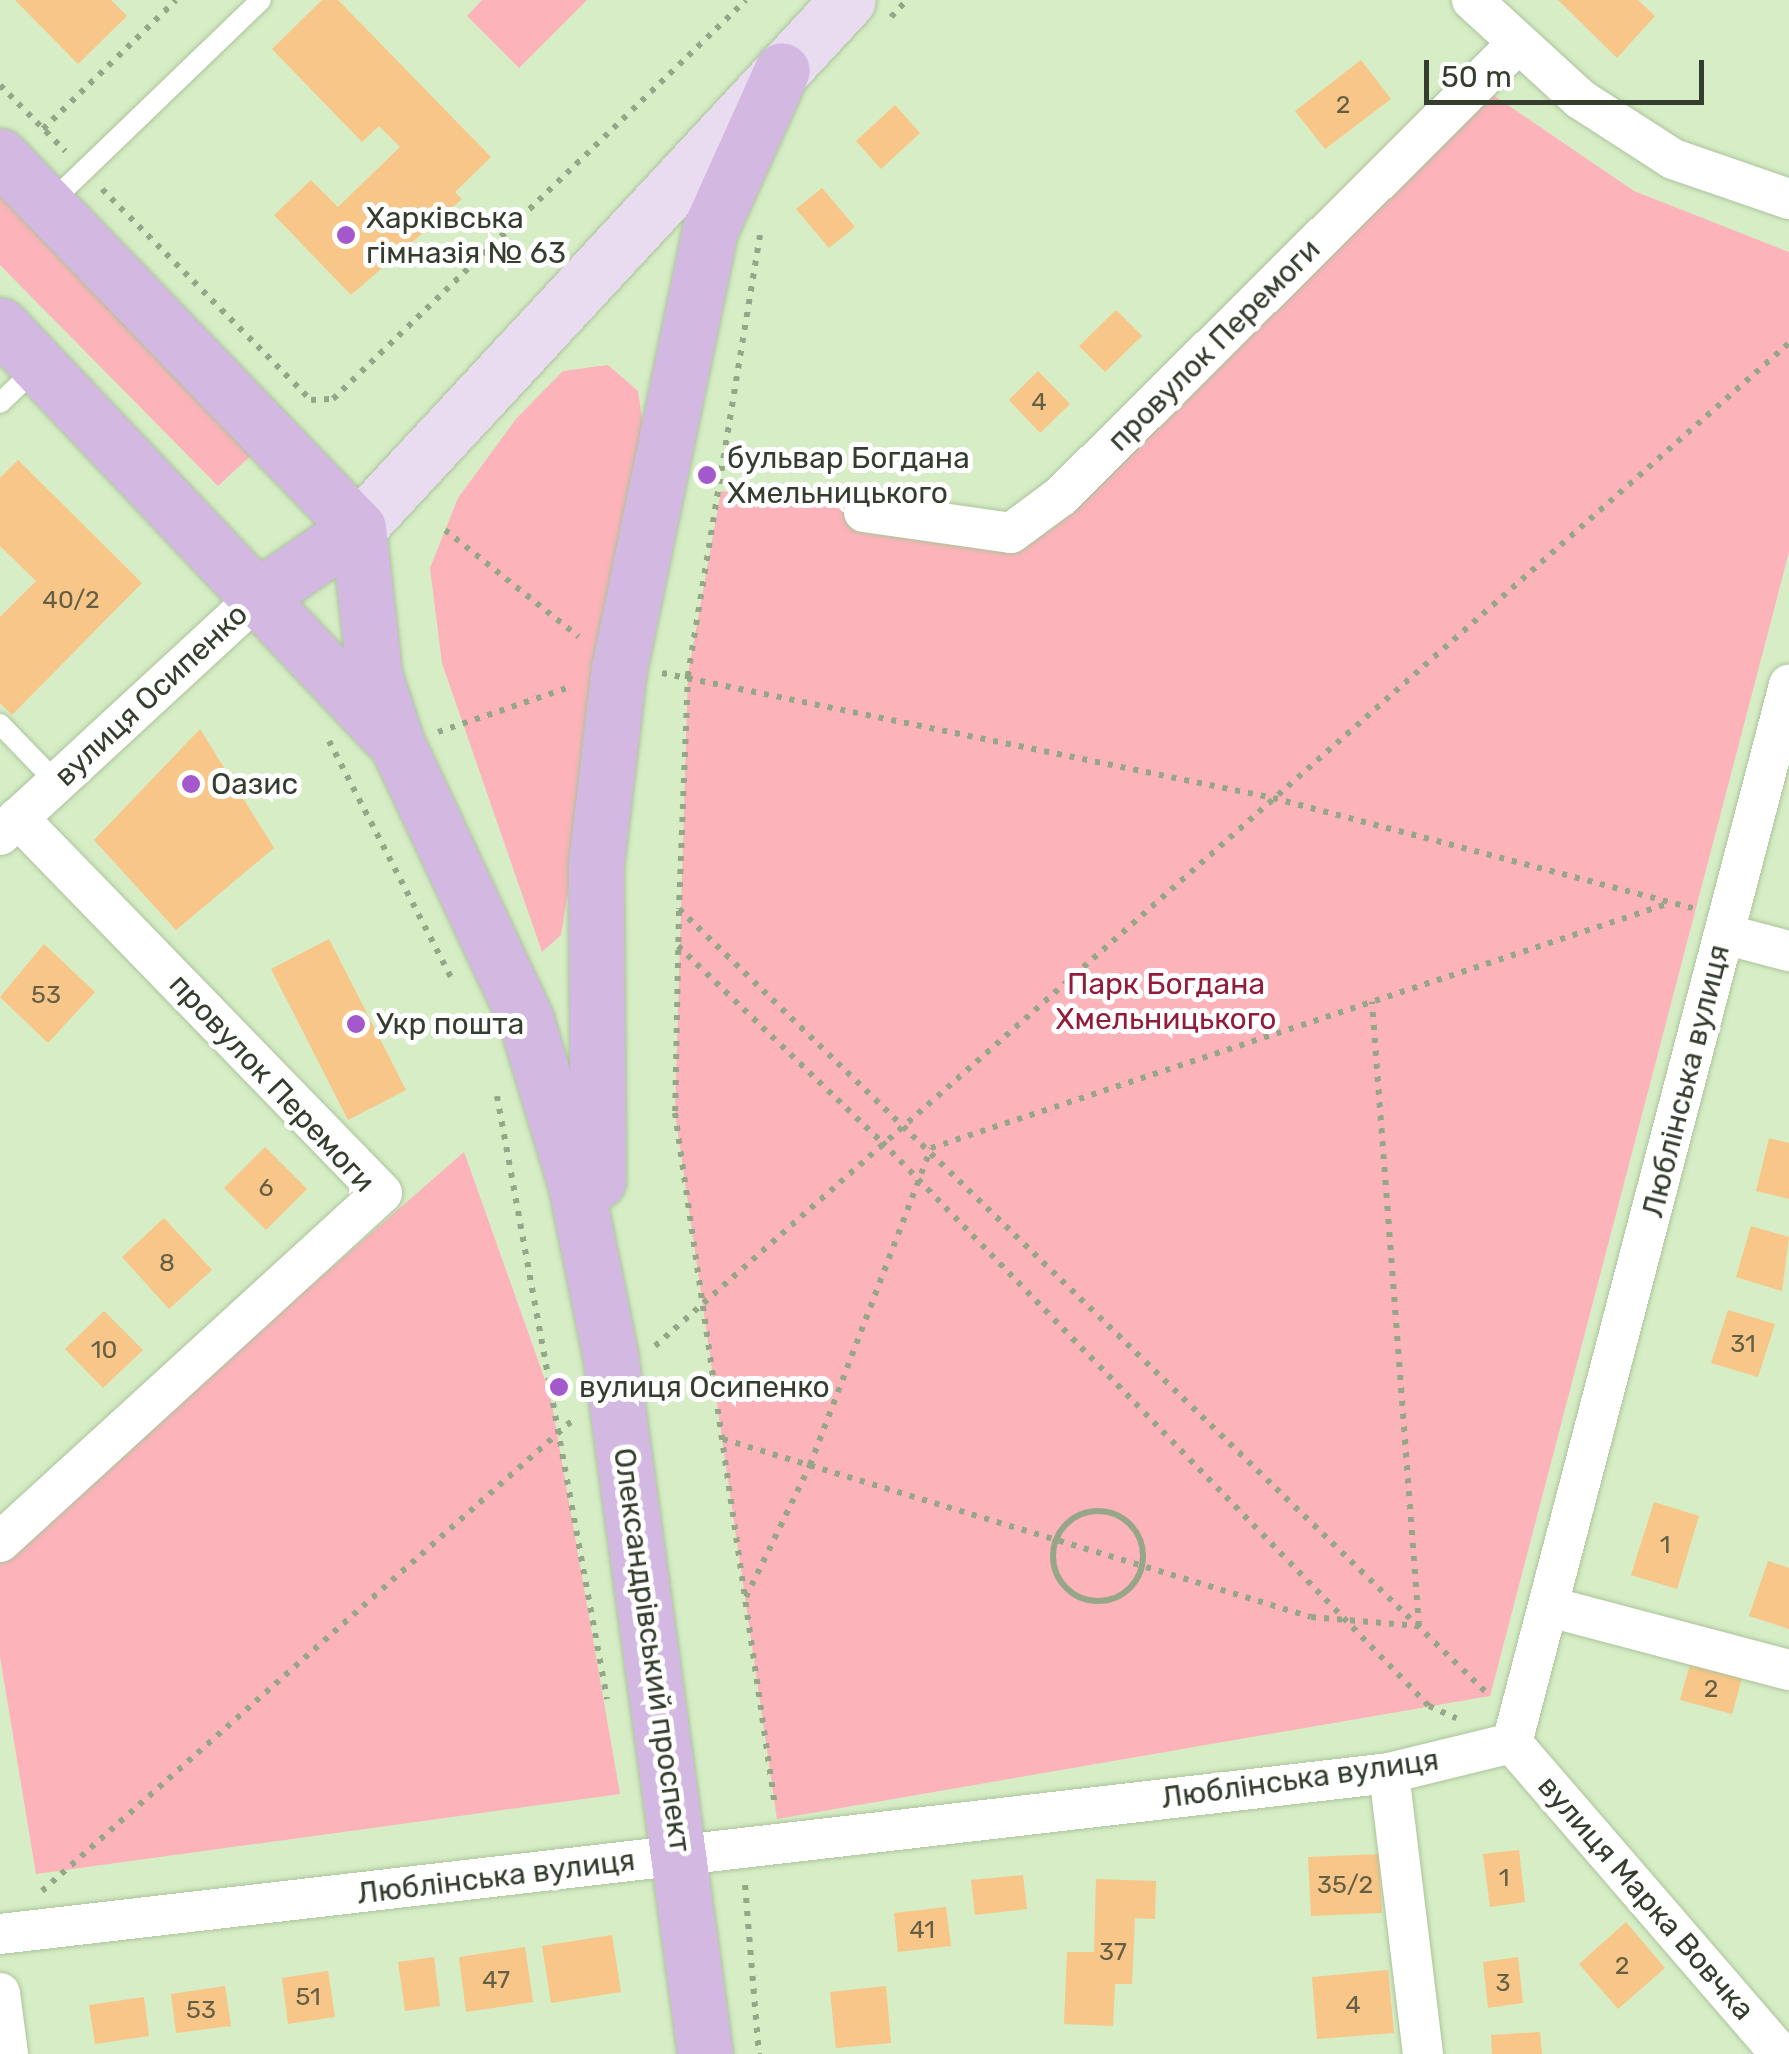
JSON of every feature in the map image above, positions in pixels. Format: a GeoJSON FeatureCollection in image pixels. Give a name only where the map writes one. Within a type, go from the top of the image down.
{"type":"FeatureCollection","features":[{"type":"Feature","properties":{"kind":"main road"},"geometry":{"type":"LineString","coordinates":[[0,325],[259,596],[358,528],[782,70],[865,14]]}},
{"type":"Feature","properties":{"kind":"main road"},"geometry":{"type":"LineString","coordinates":[[612,1369],[592,1090],[596,864],[619,670],[710,230],[782,70]]}},
{"type":"Feature","properties":{"kind":"main road"},"geometry":{"type":"LineString","coordinates":[[22,142],[358,528]]}},
{"type":"Feature","properties":{"kind":"main road","name":"Олександрівський проспект"},"geometry":{"type":"LineString","coordinates":[[358,528],[371,657],[397,744],[526,1020],[576,1186],[612,1369],[682,1855],[706,2054]]}},
{"type":"Feature","properties":{"kind":"main road","name":"Олександрівський проспект"},"geometry":{"type":"LineString","coordinates":[[259,596],[397,744]]}},
{"type":"Feature","properties":{"kind":"street"},"geometry":{"type":"LineString","coordinates":[[1472,0],[1516,44],[1673,159],[1789,199]]}},
{"type":"Feature","properties":{"kind":"street","name":"провулок Перемоги"},"geometry":{"type":"LineString","coordinates":[[864,512],[1011,533],[1061,496],[1516,44]]}},
{"type":"Feature","properties":{"kind":"street","name":"вулиця Осипенко"},"geometry":{"type":"LineString","coordinates":[[9,826],[259,596]]}},
{"type":"Feature","properties":{"kind":"street","name":"Люблінська вулиця"},"geometry":{"type":"LineString","coordinates":[[13,1919],[682,1855],[1389,1773],[1512,1742],[1789,685]]}},
{"type":"Feature","properties":{"kind":"street","name":"провулок Перемоги"},"geometry":{"type":"LineString","coordinates":[[0,1542],[382,1193],[9,826]]}},
{"type":"Feature","properties":{"kind":"street"},"geometry":{"type":"LineString","coordinates":[[1724,934],[1789,951]]}},
{"type":"Feature","properties":{"kind":"street"},"geometry":{"type":"LineString","coordinates":[[1550,1607],[1789,1670]]}},
{"type":"Feature","properties":{"kind":"street","name":"вулиця Марка Вовчка"},"geometry":{"type":"LineString","coordinates":[[1512,1742],[1780,2054]]}},
{"type":"Feature","properties":{"kind":"street"},"geometry":{"type":"LineString","coordinates":[[1389,1773],[1423,2054]]}},
{"type":"Feature","properties":{"kind":"street"},"geometry":{"type":"LineString","coordinates":[[0,1993],[8,2054]]}},
{"type":"Feature","properties":{"kind":"lane"},"geometry":{"type":"LineString","coordinates":[[66,188],[260,0]]}},
{"type":"Feature","properties":{"kind":"lane"},"geometry":{"type":"LineString","coordinates":[[0,403],[40,366]]}},
{"type":"Feature","properties":{"kind":"lane"},"geometry":{"type":"LineString","coordinates":[[0,724],[56,782]]}},
{"type":"Feature","properties":{"kind":"path"},"geometry":{"type":"LineString","coordinates":[[22,142],[176,0]]}},
{"type":"Feature","properties":{"kind":"path"},"geometry":{"type":"LineString","coordinates":[[0,86],[22,142],[66,188],[311,400],[333,399],[746,0]]}},
{"type":"Feature","properties":{"kind":"path"},"geometry":{"type":"LineString","coordinates":[[865,14],[907,0]]}},
{"type":"Feature","properties":{"kind":"path"},"geometry":{"type":"LineString","coordinates":[[758,2054],[740,1890],[780,1844],[675,1113],[688,674],[760,228]]}},
{"type":"Feature","properties":{"kind":"path"},"geometry":{"type":"LineString","coordinates":[[13,1919],[557,1434],[612,1369],[704,1301],[1789,343]]}},
{"type":"Feature","properties":{"kind":"path"},"geometry":{"type":"LineString","coordinates":[[445,530],[619,670]]}},
{"type":"Feature","properties":{"kind":"path"},"geometry":{"type":"LineString","coordinates":[[397,744],[619,670],[688,674],[1273,798],[1672,902],[1724,934]]}},
{"type":"Feature","properties":{"kind":"path"},"geometry":{"type":"LineString","coordinates":[[326,736],[460,993]]}},
{"type":"Feature","properties":{"kind":"path"},"geometry":{"type":"LineString","coordinates":[[931,1148],[1672,902]]}},
{"type":"Feature","properties":{"kind":"path"},"geometry":{"type":"LineString","coordinates":[[679,909],[931,1148],[1490,1696],[1512,1742]]}},
{"type":"Feature","properties":{"kind":"path"},"geometry":{"type":"LineString","coordinates":[[678,946],[882,1142],[917,1186],[1354,1621],[1429,1706],[1512,1742]]}},
{"type":"Feature","properties":{"kind":"path"},"geometry":{"type":"LineString","coordinates":[[1372,1002],[1419,1626]]}},
{"type":"Feature","properties":{"kind":"path"},"geometry":{"type":"LineString","coordinates":[[494,1081],[557,1434]]}},
{"type":"Feature","properties":{"kind":"path"},"geometry":{"type":"LineString","coordinates":[[746,1597],[810,1466],[931,1148]]}},
{"type":"Feature","properties":{"kind":"path"},"geometry":{"type":"LineString","coordinates":[[723,1439],[1311,1617],[1419,1626]]}},
{"type":"Feature","properties":{"kind":"path"},"geometry":{"type":"LineString","coordinates":[[1078,1514],[1117,1514],[1139,1536],[1143,1566],[1121,1596],[1079,1598],[1056,1573],[1055,1540],[1078,1514]]}},
{"type":"Feature","properties":{"kind":"green space"},"geometry":{"type":"Polygon","coordinates":[[[482,0],[587,0],[519,68],[467,16],[482,0]]]}},
{"type":"Feature","properties":{"kind":"green space","name":"Парк Богдана Хмельницького"},"geometry":{"type":"Polygon","coordinates":[[[1477,84],[1634,191],[1789,252],[1789,552],[1490,1696],[777,1819],[675,1113],[688,674],[721,491],[1011,533],[1477,84]]]}},
{"type":"Feature","properties":{"kind":"green space"},"geometry":{"type":"Polygon","coordinates":[[[0,179],[261,446],[218,486],[0,265],[0,179]]]}},
{"type":"Feature","properties":{"kind":"green space"},"geometry":{"type":"Polygon","coordinates":[[[608,365],[638,391],[643,425],[561,935],[542,952],[442,663],[430,568],[458,498],[516,419],[563,371],[608,365]]]}},
{"type":"Feature","properties":{"kind":"green space"},"geometry":{"type":"Polygon","coordinates":[[[464,1152],[550,1394],[620,1794],[36,1874],[0,1657],[0,1557],[464,1152]]]}},
{"type":"Feature","properties":{"kind":"building"},"geometry":{"type":"Polygon","coordinates":[[[15,0],[111,0],[127,16],[78,64],[15,0]]]}},
{"type":"Feature","properties":{"kind":"building"},"geometry":{"type":"Polygon","coordinates":[[[322,0],[338,0],[491,157],[455,192],[462,199],[351,295],[274,215],[311,180],[338,207],[400,147],[379,126],[362,142],[272,49],[322,0]]]}},
{"type":"Feature","properties":{"kind":"building"},"geometry":{"type":"Polygon","coordinates":[[[1558,0],[1638,0],[1655,16],[1617,58],[1558,0]]]}},
{"type":"Feature","properties":{"kind":"building"},"geometry":{"type":"Polygon","coordinates":[[[1361,60],[1391,99],[1325,149],[1295,111],[1361,60]]]}},
{"type":"Feature","properties":{"kind":"building"},"geometry":{"type":"Polygon","coordinates":[[[895,105],[920,133],[881,169],[856,141],[895,105]]]}},
{"type":"Feature","properties":{"kind":"building"},"geometry":{"type":"Polygon","coordinates":[[[822,188],[855,227],[829,248],[796,209],[822,188]]]}},
{"type":"Feature","properties":{"kind":"building"},"geometry":{"type":"Polygon","coordinates":[[[1116,310],[1142,336],[1105,372],[1079,346],[1116,310]]]}},
{"type":"Feature","properties":{"kind":"building"},"geometry":{"type":"Polygon","coordinates":[[[1038,371],[1070,404],[1040,433],[1009,400],[1038,371]]]}},
{"type":"Feature","properties":{"kind":"building"},"geometry":{"type":"Polygon","coordinates":[[[18,460],[142,583],[12,715],[0,703],[0,617],[36,581],[0,546],[0,478],[18,460]]]}},
{"type":"Feature","properties":{"kind":"building","name":"Оазис"},"geometry":{"type":"Polygon","coordinates":[[[200,729],[274,848],[176,930],[94,840],[200,729]]]}},
{"type":"Feature","properties":{"kind":"building","name":"Укр пошта"},"geometry":{"type":"Polygon","coordinates":[[[329,939],[406,1090],[348,1120],[271,969],[329,939]]]}},
{"type":"Feature","properties":{"kind":"building"},"geometry":{"type":"Polygon","coordinates":[[[44,944],[95,992],[48,1043],[0,997],[44,944]]]}},
{"type":"Feature","properties":{"kind":"building"},"geometry":{"type":"Polygon","coordinates":[[[1769,1138],[1789,1143],[1789,1199],[1756,1191],[1769,1138]]]}},
{"type":"Feature","properties":{"kind":"building"},"geometry":{"type":"Polygon","coordinates":[[[265,1147],[307,1189],[266,1230],[224,1188],[265,1147]]]}},
{"type":"Feature","properties":{"kind":"building"},"geometry":{"type":"Polygon","coordinates":[[[164,1218],[212,1270],[169,1309],[122,1257],[164,1218]]]}},
{"type":"Feature","properties":{"kind":"building"},"geometry":{"type":"Polygon","coordinates":[[[1751,1226],[1789,1237],[1782,1291],[1736,1277],[1751,1226]]]}},
{"type":"Feature","properties":{"kind":"building"},"geometry":{"type":"Polygon","coordinates":[[[1728,1310],[1775,1324],[1758,1377],[1711,1363],[1728,1310]]]}},
{"type":"Feature","properties":{"kind":"building"},"geometry":{"type":"Polygon","coordinates":[[[104,1311],[143,1350],[103,1388],[65,1349],[104,1311]]]}},
{"type":"Feature","properties":{"kind":"building"},"geometry":{"type":"Polygon","coordinates":[[[1654,1502],[1699,1516],[1677,1589],[1631,1575],[1654,1502]]]}},
{"type":"Feature","properties":{"kind":"building"},"geometry":{"type":"Polygon","coordinates":[[[1768,1561],[1789,1568],[1789,1629],[1749,1616],[1768,1561]]]}},
{"type":"Feature","properties":{"kind":"building"},"geometry":{"type":"Polygon","coordinates":[[[1690,1664],[1742,1678],[1732,1714],[1680,1700],[1690,1664]]]}},
{"type":"Feature","properties":{"kind":"building"},"geometry":{"type":"Polygon","coordinates":[[[1519,1850],[1525,1902],[1490,1907],[1483,1854],[1519,1850]]]}},
{"type":"Feature","properties":{"kind":"building"},"geometry":{"type":"Polygon","coordinates":[[[1379,1854],[1382,1913],[1311,1916],[1308,1857],[1379,1854]]]}},
{"type":"Feature","properties":{"kind":"building"},"geometry":{"type":"Polygon","coordinates":[[[1023,1875],[1027,1909],[975,1915],[971,1880],[1023,1875]]]}},
{"type":"Feature","properties":{"kind":"building"},"geometry":{"type":"Polygon","coordinates":[[[1096,1879],[1156,1881],[1155,1919],[1135,1918],[1132,1984],[1115,1984],[1113,2026],[1064,2024],[1067,1952],[1094,1952],[1096,1879]]]}},
{"type":"Feature","properties":{"kind":"building"},"geometry":{"type":"Polygon","coordinates":[[[946,1907],[951,1946],[898,1952],[894,1913],[946,1907]]]}},
{"type":"Feature","properties":{"kind":"building"},"geometry":{"type":"Polygon","coordinates":[[[1626,1922],[1665,1968],[1618,2009],[1579,1964],[1626,1922]]]}},
{"type":"Feature","properties":{"kind":"building"},"geometry":{"type":"Polygon","coordinates":[[[612,1935],[621,1992],[551,2003],[542,1946],[612,1935]]]}},
{"type":"Feature","properties":{"kind":"building"},"geometry":{"type":"Polygon","coordinates":[[[525,1947],[533,2002],[466,2012],[459,1957],[525,1947]]]}},
{"type":"Feature","properties":{"kind":"building"},"geometry":{"type":"Polygon","coordinates":[[[434,1957],[440,2006],[405,2011],[398,1962],[434,1957]]]}},
{"type":"Feature","properties":{"kind":"building"},"geometry":{"type":"Polygon","coordinates":[[[1518,1957],[1523,2003],[1488,2008],[1483,1962],[1518,1957]]]}},
{"type":"Feature","properties":{"kind":"building"},"geometry":{"type":"Polygon","coordinates":[[[1388,1970],[1394,2033],[1317,2039],[1312,1977],[1388,1970]]]}},
{"type":"Feature","properties":{"kind":"building"},"geometry":{"type":"Polygon","coordinates":[[[328,1971],[335,2017],[288,2024],[282,1978],[328,1971]]]}},
{"type":"Feature","properties":{"kind":"building"},"geometry":{"type":"Polygon","coordinates":[[[225,1986],[231,2026],[176,2033],[171,1994],[225,1986]]]}},
{"type":"Feature","properties":{"kind":"building"},"geometry":{"type":"Polygon","coordinates":[[[886,1986],[891,2043],[836,2048],[830,1992],[886,1986]]]}},
{"type":"Feature","properties":{"kind":"building"},"geometry":{"type":"Polygon","coordinates":[[[144,1997],[149,2036],[95,2044],[89,2005],[144,1997]]]}},
{"type":"Feature","properties":{"kind":"building"},"geometry":{"type":"Polygon","coordinates":[[[1540,2032],[1542,2054],[1492,2054],[1491,2035],[1540,2032]]]}},
{"type":"Feature","properties":{"kind":"place","name":"Харківська гімназія № 63"},"geometry":{"type":"Point","coordinates":[346,235]}},
{"type":"Feature","properties":{"kind":"place","name":"бульвар Богдана Хмельницького"},"geometry":{"type":"Point","coordinates":[707,475]}},
{"type":"Feature","properties":{"kind":"place","name":"Оазис"},"geometry":{"type":"Point","coordinates":[191,784]}},
{"type":"Feature","properties":{"kind":"place","name":"Укр пошта"},"geometry":{"type":"Point","coordinates":[356,1024]}},
{"type":"Feature","properties":{"kind":"place","name":"вулиця Осипенко"},"geometry":{"type":"Point","coordinates":[559,1387]}}]}
